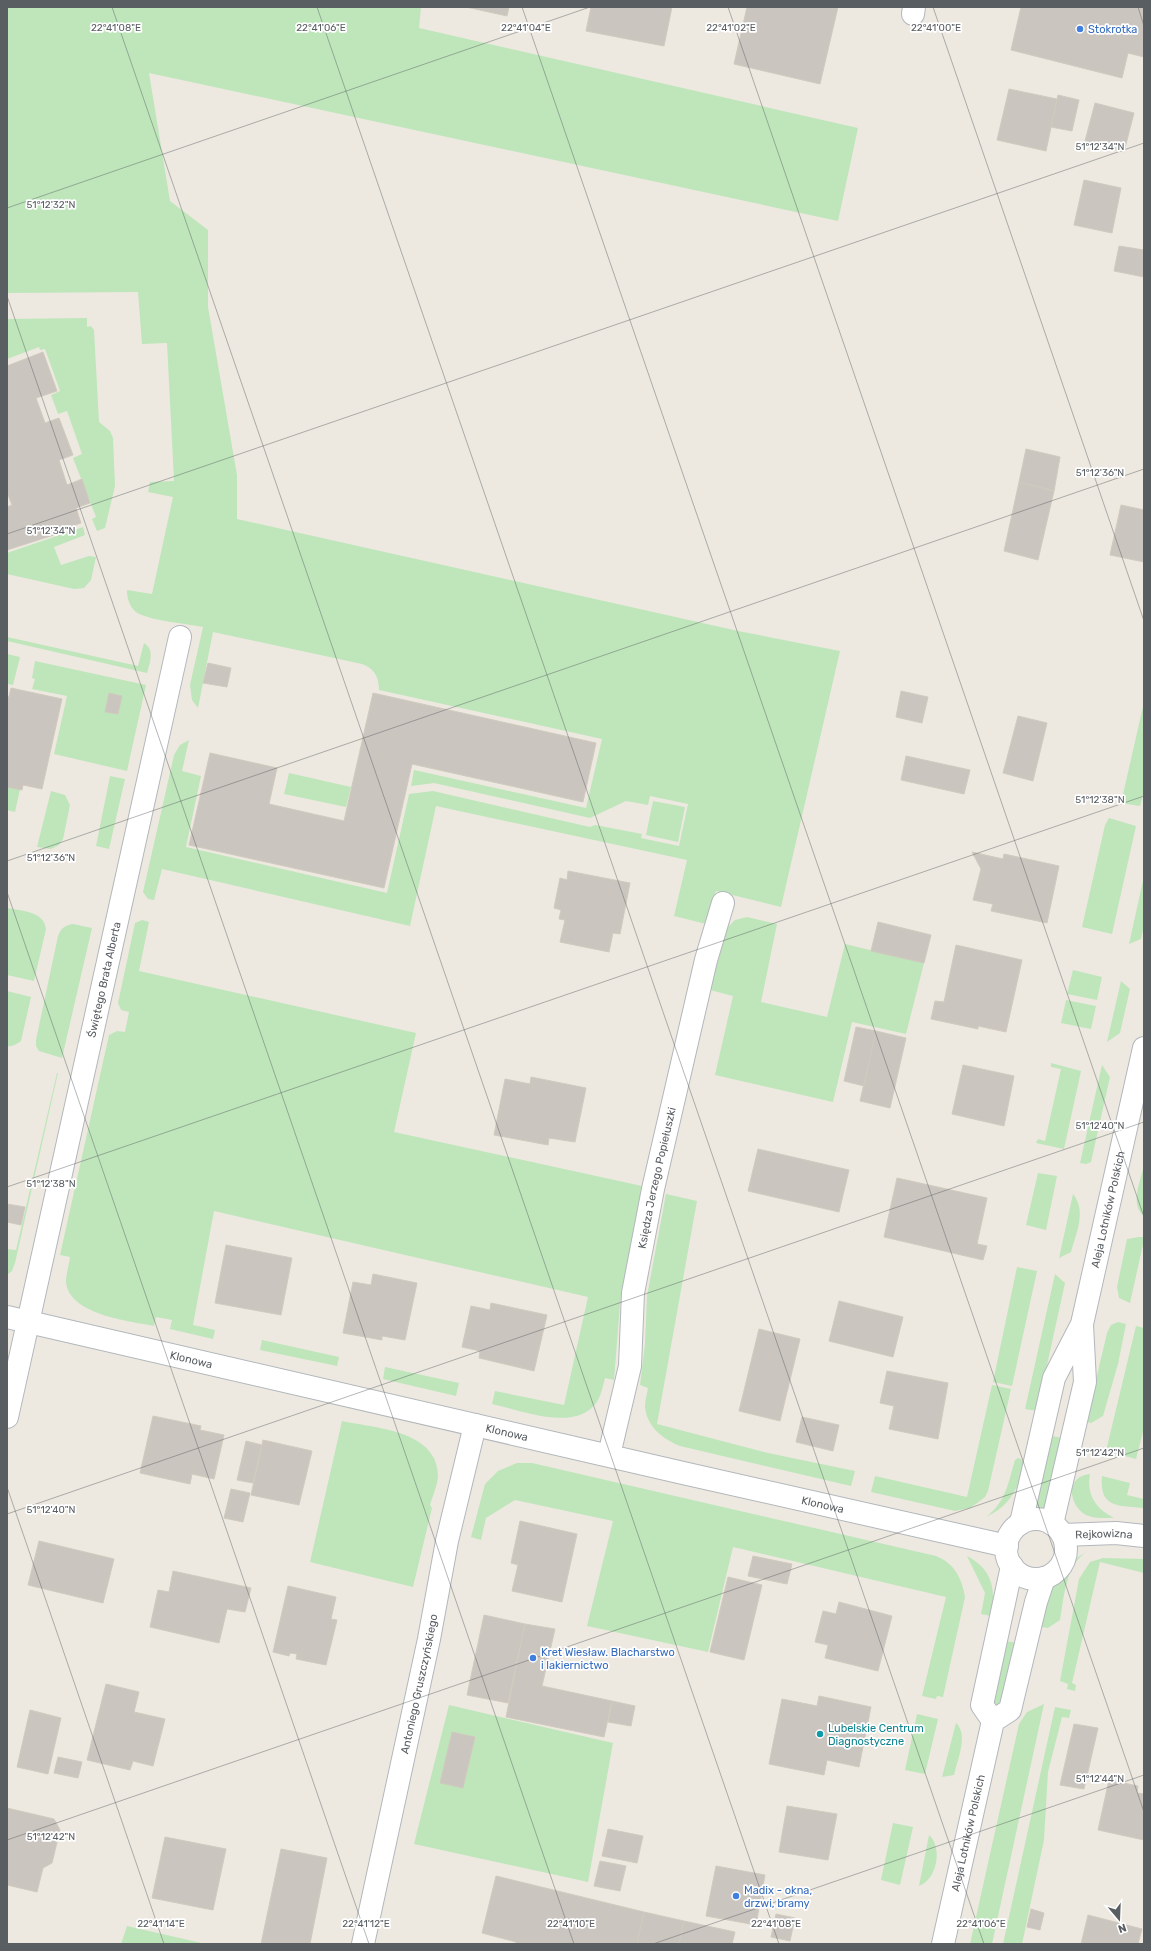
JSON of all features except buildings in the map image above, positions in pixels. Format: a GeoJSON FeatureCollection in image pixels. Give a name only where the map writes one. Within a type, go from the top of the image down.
{"type":"FeatureCollection","features":[{"type":"Feature","properties":{"kind":"street","name":"Świętego Brata Alberta"},"geometry":{"type":"LineString","coordinates":[[7,1417],[180,637]]}},
{"type":"Feature","properties":{"kind":"street","name":"Księdza Jerzego Popiełuszki"},"geometry":{"type":"LineString","coordinates":[[609,1455],[630,1366],[633,1293],[653,1189],[706,960],[723,903]]}},
{"type":"Feature","properties":{"kind":"street","name":"Aleja Lotników Polskich"},"geometry":{"type":"LineString","coordinates":[[1022,1523],[1054,1378],[1082,1324],[1144,1048]]}},
{"type":"Feature","properties":{"kind":"street","name":"Klonowa"},"geometry":{"type":"LineString","coordinates":[[7,1317],[609,1455],[1010,1556]]}},
{"type":"Feature","properties":{"kind":"street","name":"Aleja Lotników Polskich"},"geometry":{"type":"LineString","coordinates":[[1058,1530],[1085,1382],[1082,1324]]}},
{"type":"Feature","properties":{"kind":"street","name":"Antoniego Gruszczyńskiego"},"geometry":{"type":"LineString","coordinates":[[363,1944],[429,1639],[447,1541],[474,1425]]}},
{"type":"Feature","properties":{"kind":"street"},"geometry":{"type":"LineString","coordinates":[[1010,1556],[1023,1576],[1030,1578],[1044,1578],[1058,1569],[1063,1561],[1066,1544],[1058,1530],[1037,1519],[1022,1523],[1011,1532],[1010,1556],[982,1705],[993,1721],[1010,1710],[1036,1602],[1044,1578]]}},
{"type":"Feature","properties":{"kind":"street","name":"Rejkowizna"},"geometry":{"type":"LineString","coordinates":[[1058,1530],[1144,1536]]}},
{"type":"Feature","properties":{"kind":"street","name":"Aleja Lotników Polskich"},"geometry":{"type":"LineString","coordinates":[[943,1944],[993,1721]]}},
{"type":"Feature","properties":{"kind":"green space"},"geometry":{"type":"Polygon","coordinates":[[[7,7],[421,7],[419,28],[858,128],[838,221],[149,73],[170,201],[208,230],[208,307],[237,475],[237,519],[738,631],[840,651],[781,907],[716,891],[706,924],[674,916],[687,860],[436,806],[410,926],[162,869],[154,900],[148,899],[143,892],[174,755],[180,745],[189,740],[182,771],[201,776],[186,847],[387,893],[409,794],[433,791],[590,827],[595,825],[642,834],[641,838],[679,846],[688,804],[650,796],[648,805],[626,801],[590,818],[434,783],[411,786],[414,770],[586,808],[602,739],[379,690],[377,677],[370,668],[362,664],[213,632],[198,708],[192,700],[190,685],[203,627],[141,615],[132,607],[127,593],[127,590],[152,594],[173,497],[148,492],[150,482],[174,481],[167,343],[142,344],[138,292],[7,293],[7,7]]]}},
{"type":"Feature","properties":{"kind":"green space"},"geometry":{"type":"Polygon","coordinates":[[[87,318],[87,327],[91,326],[94,330],[99,422],[110,431],[113,438],[115,486],[105,528],[97,531],[92,519],[96,517],[73,458],[82,454],[67,411],[58,414],[51,395],[60,391],[45,349],[40,350],[39,347],[7,359],[7,319],[87,318]]]}},
{"type":"Feature","properties":{"kind":"green space"},"geometry":{"type":"Polygon","coordinates":[[[83,527],[85,535],[54,547],[61,565],[89,556],[96,557],[91,580],[84,588],[74,589],[7,574],[7,553],[83,527]]]}},
{"type":"Feature","properties":{"kind":"green space"},"geometry":{"type":"Polygon","coordinates":[[[7,637],[138,666],[144,643],[150,649],[151,656],[147,673],[7,641],[7,637]]]}},
{"type":"Feature","properties":{"kind":"green space"},"geometry":{"type":"Polygon","coordinates":[[[7,654],[20,657],[13,685],[8,684],[7,687],[7,654]]]}},
{"type":"Feature","properties":{"kind":"green space"},"geometry":{"type":"Polygon","coordinates":[[[35,661],[146,685],[127,771],[54,754],[67,696],[32,689],[35,679],[32,678],[35,661]]]}},
{"type":"Feature","properties":{"kind":"green space"},"geometry":{"type":"Polygon","coordinates":[[[1144,702],[1144,791],[1140,806],[1121,803],[1144,702]]]}},
{"type":"Feature","properties":{"kind":"green space"},"geometry":{"type":"Polygon","coordinates":[[[289,773],[351,787],[346,807],[284,794],[289,773]]]}},
{"type":"Feature","properties":{"kind":"green space"},"geometry":{"type":"Polygon","coordinates":[[[110,776],[125,779],[109,849],[96,846],[110,776]]]}},
{"type":"Feature","properties":{"kind":"green space"},"geometry":{"type":"Polygon","coordinates":[[[7,782],[21,785],[15,812],[7,810],[7,782]]]}},
{"type":"Feature","properties":{"kind":"green space"},"geometry":{"type":"Polygon","coordinates":[[[51,791],[65,795],[70,805],[63,839],[59,845],[51,849],[37,847],[51,791]]]}},
{"type":"Feature","properties":{"kind":"green space"},"geometry":{"type":"Polygon","coordinates":[[[653,801],[685,807],[678,842],[646,835],[653,801]]]}},
{"type":"Feature","properties":{"kind":"green space"},"geometry":{"type":"Polygon","coordinates":[[[1109,818],[1136,826],[1112,934],[1082,927],[1105,825],[1109,818]]]}},
{"type":"Feature","properties":{"kind":"green space"},"geometry":{"type":"Polygon","coordinates":[[[1144,876],[1144,926],[1141,939],[1129,944],[1144,876]]]}},
{"type":"Feature","properties":{"kind":"green space"},"geometry":{"type":"Polygon","coordinates":[[[7,908],[37,915],[44,923],[46,929],[34,981],[7,975],[7,908]]]}},
{"type":"Feature","properties":{"kind":"green space"},"geometry":{"type":"Polygon","coordinates":[[[747,917],[777,924],[761,1002],[827,1017],[845,944],[924,963],[906,1034],[852,1022],[833,1102],[715,1075],[733,996],[710,990],[727,928],[735,920],[747,917]]]}},
{"type":"Feature","properties":{"kind":"green space"},"geometry":{"type":"Polygon","coordinates":[[[142,920],[149,922],[139,971],[416,1033],[394,1132],[642,1186],[620,1304],[614,1380],[605,1378],[597,1402],[587,1411],[575,1416],[562,1418],[532,1414],[492,1404],[495,1391],[564,1405],[588,1297],[214,1211],[193,1325],[215,1330],[213,1339],[170,1329],[172,1320],[156,1317],[154,1326],[131,1322],[102,1314],[89,1309],[78,1302],[70,1293],[66,1282],[70,1257],[60,1255],[109,1035],[117,1031],[125,1032],[129,1012],[121,1010],[118,1003],[135,923],[142,920]]]}},
{"type":"Feature","properties":{"kind":"green space"},"geometry":{"type":"Polygon","coordinates":[[[73,924],[92,928],[62,1058],[39,1051],[36,1046],[36,1040],[58,936],[64,927],[73,924]]]}},
{"type":"Feature","properties":{"kind":"green space"},"geometry":{"type":"Polygon","coordinates":[[[1073,970],[1102,977],[1097,1000],[1067,994],[1073,970]]]}},
{"type":"Feature","properties":{"kind":"green space"},"geometry":{"type":"Polygon","coordinates":[[[1121,981],[1130,989],[1120,1033],[1107,1042],[1121,981]]]}},
{"type":"Feature","properties":{"kind":"green space"},"geometry":{"type":"Polygon","coordinates":[[[7,991],[31,997],[21,1041],[9,1046],[7,1046],[7,991]]]}},
{"type":"Feature","properties":{"kind":"green space"},"geometry":{"type":"Polygon","coordinates":[[[1066,1000],[1096,1006],[1091,1029],[1061,1023],[1066,1000]]]}},
{"type":"Feature","properties":{"kind":"green space"},"geometry":{"type":"Polygon","coordinates":[[[1051,1063],[1081,1071],[1064,1149],[1036,1143],[1038,1139],[1045,1141],[1061,1069],[1051,1067],[1051,1063]]]}},
{"type":"Feature","properties":{"kind":"green space"},"geometry":{"type":"Polygon","coordinates":[[[1102,1065],[1110,1077],[1091,1162],[1086,1164],[1080,1163],[1102,1065]]]}},
{"type":"Feature","properties":{"kind":"green space"},"geometry":{"type":"Polygon","coordinates":[[[57,1073],[15,1263],[12,1271],[7,1275],[7,1249],[16,1250],[57,1073]]]}},
{"type":"Feature","properties":{"kind":"green space"},"geometry":{"type":"Polygon","coordinates":[[[1144,1165],[1144,1216],[1137,1206],[1137,1192],[1144,1165]]]}},
{"type":"Feature","properties":{"kind":"green space"},"geometry":{"type":"Polygon","coordinates":[[[1038,1173],[1057,1176],[1046,1230],[1026,1225],[1038,1173]]]}},
{"type":"Feature","properties":{"kind":"green space"},"geometry":{"type":"Polygon","coordinates":[[[666,1194],[697,1201],[657,1424],[768,1453],[855,1471],[851,1486],[680,1446],[662,1436],[652,1426],[646,1414],[645,1407],[648,1388],[640,1385],[645,1344],[647,1296],[666,1194]]]}},
{"type":"Feature","properties":{"kind":"green space"},"geometry":{"type":"Polygon","coordinates":[[[1073,1194],[1077,1201],[1080,1215],[1078,1230],[1071,1252],[1059,1258],[1073,1194]]]}},
{"type":"Feature","properties":{"kind":"green space"},"geometry":{"type":"Polygon","coordinates":[[[1144,1237],[1144,1240],[1130,1303],[1119,1298],[1117,1287],[1127,1239],[1144,1237]]]}},
{"type":"Feature","properties":{"kind":"green space"},"geometry":{"type":"Polygon","coordinates":[[[1017,1267],[1037,1271],[1012,1386],[993,1382],[1017,1267]]]}},
{"type":"Feature","properties":{"kind":"green space"},"geometry":{"type":"Polygon","coordinates":[[[1055,1274],[1065,1283],[1037,1411],[1025,1409],[1055,1274]]]}},
{"type":"Feature","properties":{"kind":"green space"},"geometry":{"type":"Polygon","coordinates":[[[1118,1322],[1126,1324],[1118,1364],[1103,1416],[1091,1423],[1086,1422],[1107,1333],[1111,1325],[1118,1322]]]}},
{"type":"Feature","properties":{"kind":"green space"},"geometry":{"type":"Polygon","coordinates":[[[1136,1326],[1144,1328],[1144,1428],[1136,1459],[1106,1451],[1136,1326]]]}},
{"type":"Feature","properties":{"kind":"green space"},"geometry":{"type":"Polygon","coordinates":[[[262,1340],[339,1357],[337,1366],[260,1350],[262,1340]]]}},
{"type":"Feature","properties":{"kind":"green space"},"geometry":{"type":"Polygon","coordinates":[[[385,1367],[459,1383],[456,1396],[383,1379],[385,1367]]]}},
{"type":"Feature","properties":{"kind":"green space"},"geometry":{"type":"Polygon","coordinates":[[[992,1385],[1011,1389],[988,1491],[985,1497],[970,1508],[955,1511],[871,1492],[875,1476],[967,1497],[992,1385]]]}},
{"type":"Feature","properties":{"kind":"green space"},"geometry":{"type":"Polygon","coordinates":[[[342,1421],[386,1429],[402,1434],[416,1440],[427,1449],[435,1460],[438,1475],[437,1482],[430,1505],[432,1508],[413,1587],[310,1562],[342,1421]]]}},
{"type":"Feature","properties":{"kind":"green space"},"geometry":{"type":"Polygon","coordinates":[[[1052,1436],[1063,1438],[1046,1509],[1041,1509],[1036,1505],[1052,1436]]]}},
{"type":"Feature","properties":{"kind":"green space"},"geometry":{"type":"Polygon","coordinates":[[[1018,1458],[1021,1459],[1025,1466],[1019,1483],[1012,1496],[1001,1508],[986,1517],[993,1511],[1002,1498],[1015,1460],[1018,1458]]]}},
{"type":"Feature","properties":{"kind":"green space"},"geometry":{"type":"Polygon","coordinates":[[[517,1463],[532,1463],[936,1556],[942,1559],[956,1572],[962,1584],[965,1597],[943,1697],[937,1696],[936,1699],[922,1696],[946,1597],[733,1547],[708,1652],[587,1626],[613,1521],[515,1500],[486,1518],[481,1540],[471,1537],[485,1484],[498,1471],[517,1463]]]}},
{"type":"Feature","properties":{"kind":"green space"},"geometry":{"type":"Polygon","coordinates":[[[1090,1474],[1089,1482],[1091,1495],[1097,1506],[1114,1518],[1100,1518],[1086,1515],[1076,1505],[1072,1492],[1073,1485],[1076,1480],[1082,1476],[1090,1474]]]}},
{"type":"Feature","properties":{"kind":"green space"},"geometry":{"type":"Polygon","coordinates":[[[1102,1476],[1130,1483],[1127,1495],[1144,1499],[1144,1508],[1119,1505],[1107,1500],[1102,1487],[1102,1476]]]}},
{"type":"Feature","properties":{"kind":"green space"},"geometry":{"type":"Polygon","coordinates":[[[1086,1552],[1079,1558],[1070,1574],[1064,1593],[1060,1620],[1048,1628],[1041,1627],[1049,1593],[1064,1577],[1078,1557],[1086,1552]]]}},
{"type":"Feature","properties":{"kind":"green space"},"geometry":{"type":"Polygon","coordinates":[[[967,1556],[976,1561],[982,1567],[991,1581],[993,1597],[991,1616],[981,1614],[985,1593],[967,1556]]]}},
{"type":"Feature","properties":{"kind":"green space"},"geometry":{"type":"Polygon","coordinates":[[[1103,1558],[1144,1559],[1144,1573],[1100,1562],[1072,1683],[1076,1685],[1075,1691],[1067,1689],[1068,1684],[1060,1681],[1079,1579],[1090,1562],[1103,1558]]]}},
{"type":"Feature","properties":{"kind":"green space"},"geometry":{"type":"Polygon","coordinates":[[[1006,1641],[1017,1643],[1000,1708],[992,1704],[1006,1641]]]}},
{"type":"Feature","properties":{"kind":"green space"},"geometry":{"type":"Polygon","coordinates":[[[1044,1704],[992,1944],[970,1944],[1019,1724],[1027,1712],[1044,1704]]]}},
{"type":"Feature","properties":{"kind":"green space"},"geometry":{"type":"Polygon","coordinates":[[[449,1705],[613,1743],[588,1882],[414,1844],[449,1705]]]}},
{"type":"Feature","properties":{"kind":"green space"},"geometry":{"type":"Polygon","coordinates":[[[1055,1707],[1071,1710],[1069,1718],[1062,1717],[1048,1772],[1044,1840],[1022,1944],[1003,1944],[1055,1707]]]}},
{"type":"Feature","properties":{"kind":"green space"},"geometry":{"type":"Polygon","coordinates":[[[917,1714],[938,1719],[925,1774],[905,1770],[917,1714]]]}},
{"type":"Feature","properties":{"kind":"green space"},"geometry":{"type":"Polygon","coordinates":[[[956,1723],[962,1734],[962,1741],[954,1775],[942,1777],[956,1723]]]}},
{"type":"Feature","properties":{"kind":"green space"},"geometry":{"type":"Polygon","coordinates":[[[893,1823],[913,1827],[900,1885],[881,1880],[893,1823]]]}},
{"type":"Feature","properties":{"kind":"green space"},"geometry":{"type":"Polygon","coordinates":[[[929,1835],[936,1847],[936,1863],[930,1877],[925,1883],[919,1886],[929,1835]]]}},
{"type":"Feature","properties":{"kind":"green space"},"geometry":{"type":"Polygon","coordinates":[[[127,1926],[206,1944],[121,1944],[127,1926]]]}},
{"type":"Feature","properties":{"kind":"place","name":"Stokrotka"},"geometry":{"type":"Point","coordinates":[1080,29]}},
{"type":"Feature","properties":{"kind":"place","name":"Kret Wiesław. Blacharstwo i lakiernictwo"},"geometry":{"type":"Point","coordinates":[533,1658]}},
{"type":"Feature","properties":{"kind":"place","name":"Lubelskie Centrum Diagnostyczne"},"geometry":{"type":"Point","coordinates":[820,1734]}},
{"type":"Feature","properties":{"kind":"place","name":"Madix - okna, drzwi, bramy"},"geometry":{"type":"Point","coordinates":[736,1896]}}]}
